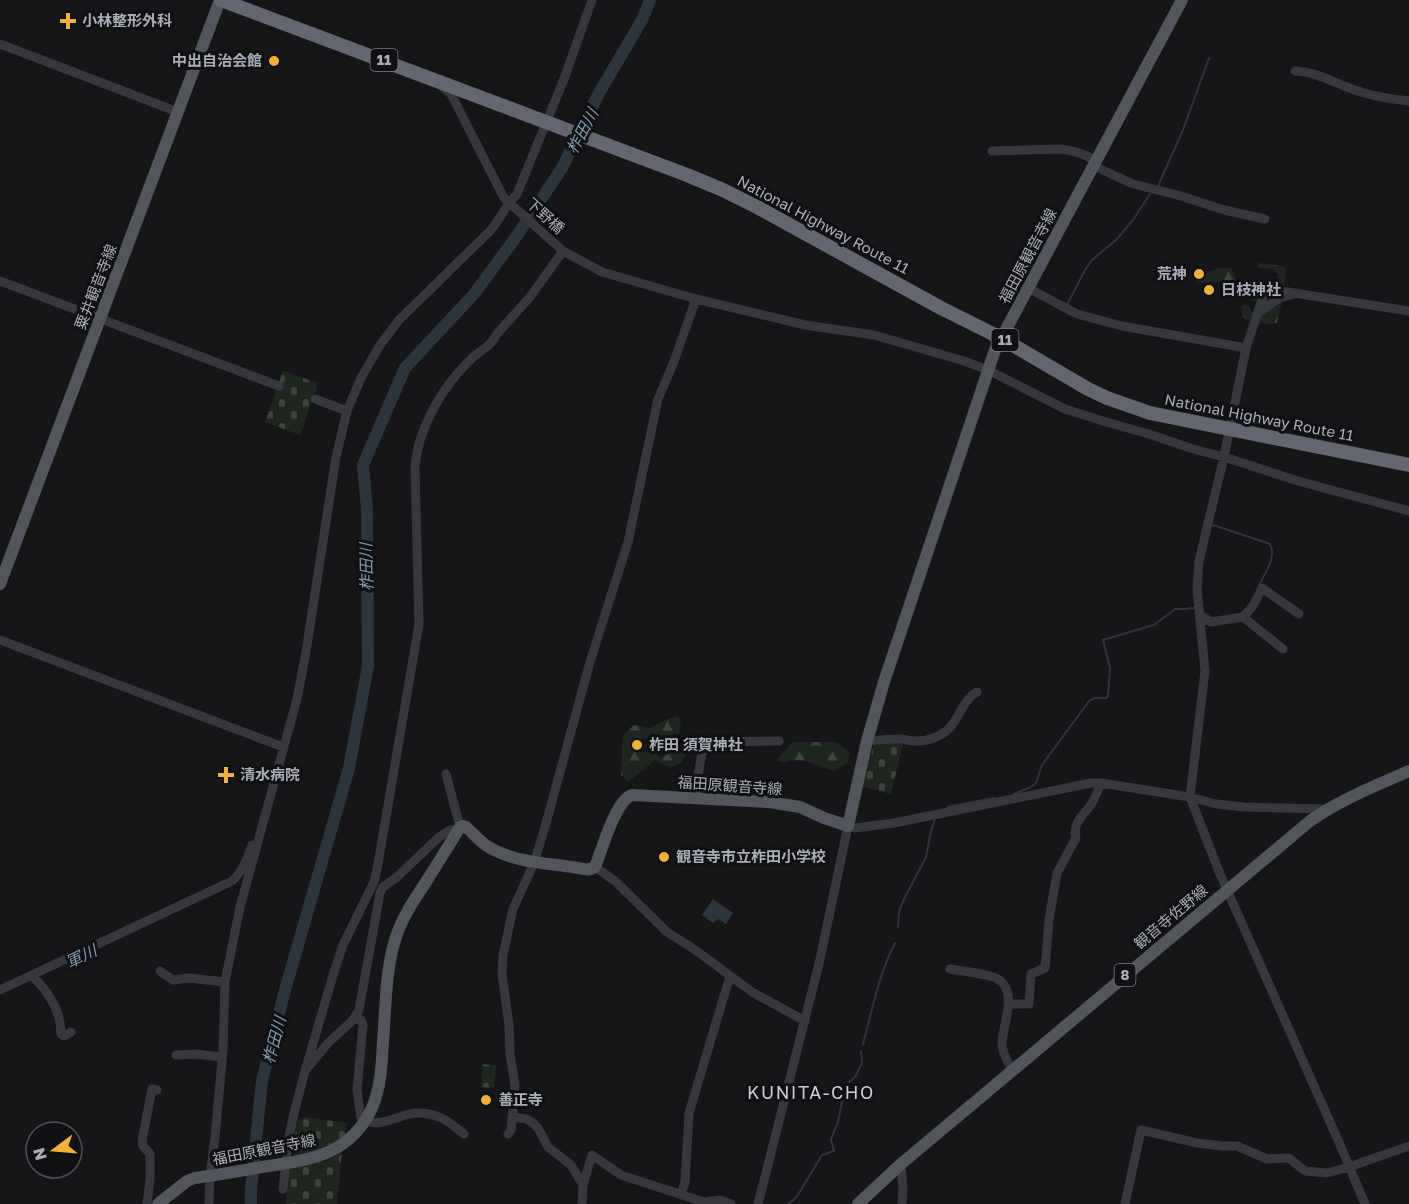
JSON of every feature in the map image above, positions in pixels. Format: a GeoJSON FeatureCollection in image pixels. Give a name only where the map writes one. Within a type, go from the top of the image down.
{"type":"FeatureCollection","features":[{"type":"Feature","properties":{"kind":"highway","name":"National Highway Route 11"},"geometry":{"type":"LineString","coordinates":[[220,0],[434,79],[732,194],[941,308],[1001,338],[1107,398],[1150,413],[1409,465]]}},
{"type":"Feature","properties":{"kind":"main road","name":"粟井観音寺線"},"geometry":{"type":"LineString","coordinates":[[0,584],[220,0]]}},
{"type":"Feature","properties":{"kind":"main road","name":"福田原観音寺線"},"geometry":{"type":"LineString","coordinates":[[595,867],[616,813],[627,796],[639,794],[769,802],[800,807],[848,826],[867,741],[884,682],[988,370],[1001,338],[1182,0]]}},
{"type":"Feature","properties":{"kind":"main road","name":"観音寺佐野線"},"geometry":{"type":"LineString","coordinates":[[858,1204],[901,1164],[1310,821],[1343,800],[1409,771]]}},
{"type":"Feature","properties":{"kind":"main road","name":"福田原観音寺線"},"geometry":{"type":"LineString","coordinates":[[158,1204],[187,1181],[195,1178],[324,1155],[350,1138],[364,1121],[373,1107],[378,1089],[388,976],[396,938],[410,906],[460,827]]}},
{"type":"Feature","properties":{"kind":"main road"},"geometry":{"type":"LineString","coordinates":[[460,827],[466,827],[485,845],[497,851],[534,863],[589,870],[595,867]]}},
{"type":"Feature","properties":{"kind":"street"},"geometry":{"type":"LineString","coordinates":[[209,1204],[222,1057],[225,982],[240,906],[297,699],[336,457],[347,411],[380,345],[399,320],[490,231],[508,202],[517,194],[564,80],[592,0]]}},
{"type":"Feature","properties":{"kind":"street"},"geometry":{"type":"LineString","coordinates":[[0,44],[178,112]]}},
{"type":"Feature","properties":{"kind":"street"},"geometry":{"type":"LineString","coordinates":[[1295,71],[1317,74],[1356,91],[1381,98],[1409,101]]}},
{"type":"Feature","properties":{"kind":"street","name":"下野橋"},"geometry":{"type":"LineString","coordinates":[[434,79],[451,94],[504,198],[563,251],[602,272],[696,299],[805,325],[874,335],[964,361],[988,370],[1065,409],[1103,422],[1298,481],[1409,511]]}},
{"type":"Feature","properties":{"kind":"street"},"geometry":{"type":"LineString","coordinates":[[992,151],[1060,148],[1070,150],[1088,156],[1095,163],[1132,184],[1265,219]]}},
{"type":"Feature","properties":{"kind":"street"},"geometry":{"type":"LineString","coordinates":[[283,1189],[288,1142],[305,1071],[343,945],[374,882],[391,794],[419,624],[416,454],[433,409],[448,385],[470,359],[494,342],[496,335],[530,297],[563,251]]}},
{"type":"Feature","properties":{"kind":"street"},"geometry":{"type":"LineString","coordinates":[[0,280],[279,386]]}},
{"type":"Feature","properties":{"kind":"street"},"geometry":{"type":"LineString","coordinates":[[1028,288],[1077,314],[1122,326],[1246,348]]}},
{"type":"Feature","properties":{"kind":"street"},"geometry":{"type":"LineString","coordinates":[[1365,1204],[1227,890],[1190,797],[1205,671],[1197,589],[1199,561],[1224,457],[1246,348],[1265,291],[1409,311]]}},
{"type":"Feature","properties":{"kind":"street"},"geometry":{"type":"LineString","coordinates":[[508,1134],[513,1117],[515,1085],[502,974],[503,955],[513,909],[534,863],[546,827],[590,662],[628,542],[658,399],[696,299]]}},
{"type":"Feature","properties":{"kind":"street"},"geometry":{"type":"LineString","coordinates":[[315,399],[347,411]]}},
{"type":"Feature","properties":{"kind":"street"},"geometry":{"type":"LineString","coordinates":[[1200,617],[1212,622],[1243,617],[1253,606],[1262,588],[1299,614]]}},
{"type":"Feature","properties":{"kind":"street"},"geometry":{"type":"LineString","coordinates":[[1243,617],[1283,649]]}},
{"type":"Feature","properties":{"kind":"street"},"geometry":{"type":"LineString","coordinates":[[0,640],[283,747]]}},
{"type":"Feature","properties":{"kind":"street"},"geometry":{"type":"LineString","coordinates":[[867,741],[928,740],[945,733],[952,726],[966,700],[977,692]]}},
{"type":"Feature","properties":{"kind":"street"},"geometry":{"type":"LineString","coordinates":[[694,798],[704,742],[779,741]]}},
{"type":"Feature","properties":{"kind":"street"},"geometry":{"type":"LineString","coordinates":[[305,1071],[328,1043],[353,1020],[359,1010],[380,893],[439,837],[460,827],[446,774]]}},
{"type":"Feature","properties":{"kind":"street"},"geometry":{"type":"LineString","coordinates":[[758,1204],[819,964],[848,826],[855,828],[894,823],[1091,783],[1190,797],[1216,804],[1327,809]]}},
{"type":"Feature","properties":{"kind":"street"},"geometry":{"type":"LineString","coordinates":[[1008,1004],[1029,1004],[1030,974],[1045,968],[1049,920],[1057,873],[1076,838],[1074,832],[1076,823],[1092,802],[1101,783]]}},
{"type":"Feature","properties":{"kind":"street"},"geometry":{"type":"LineString","coordinates":[[0,990],[232,881],[246,862],[258,826],[266,813]]}},
{"type":"Feature","properties":{"kind":"street"},"geometry":{"type":"LineString","coordinates":[[595,867],[615,880],[667,932],[761,998],[805,1021]]}},
{"type":"Feature","properties":{"kind":"street"},"geometry":{"type":"LineString","coordinates":[[237,877],[240,883],[240,906]]}},
{"type":"Feature","properties":{"kind":"street"},"geometry":{"type":"LineString","coordinates":[[374,882],[384,887]]}},
{"type":"Feature","properties":{"kind":"street"},"geometry":{"type":"LineString","coordinates":[[950,969],[995,978],[1003,983],[1007,992],[1008,1004],[1002,1044],[1012,1070]]}},
{"type":"Feature","properties":{"kind":"street"},"geometry":{"type":"LineString","coordinates":[[160,971],[173,980],[189,978],[225,982]]}},
{"type":"Feature","properties":{"kind":"street"},"geometry":{"type":"LineString","coordinates":[[681,1195],[686,1182],[689,1113],[730,975]]}},
{"type":"Feature","properties":{"kind":"street"},"geometry":{"type":"LineString","coordinates":[[32,976],[48,993],[57,1013],[61,1034],[64,1036],[71,1032]]}},
{"type":"Feature","properties":{"kind":"street"},"geometry":{"type":"LineString","coordinates":[[353,1020],[358,1018],[363,1026],[357,1090],[361,1118],[364,1121],[388,1121],[416,1113],[437,1116],[446,1119],[464,1134]]}},
{"type":"Feature","properties":{"kind":"street"},"geometry":{"type":"LineString","coordinates":[[176,1055],[195,1054],[222,1057]]}},
{"type":"Feature","properties":{"kind":"street"},"geometry":{"type":"LineString","coordinates":[[147,1204],[150,1154],[142,1141],[152,1089],[157,1090]]}},
{"type":"Feature","properties":{"kind":"street"},"geometry":{"type":"LineString","coordinates":[[513,1117],[527,1119],[533,1123],[548,1147],[571,1165],[583,1185]]}},
{"type":"Feature","properties":{"kind":"street"},"geometry":{"type":"LineString","coordinates":[[1125,1204],[1141,1130],[1197,1143],[1237,1146],[1266,1159],[1289,1158],[1305,1171],[1327,1173],[1409,1146]]}},
{"type":"Feature","properties":{"kind":"street"},"geometry":{"type":"LineString","coordinates":[[582,1204],[583,1185],[592,1155],[621,1175],[704,1202],[720,1200],[731,1204]]}},
{"type":"Feature","properties":{"kind":"street"},"geometry":{"type":"LineString","coordinates":[[901,1164],[902,1204]]}},
{"type":"Feature","properties":{"kind":"green space"},"geometry":{"type":"Polygon","coordinates":[[[1258,264],[1286,269],[1284,286],[1279,285],[1278,274],[1272,269],[1259,268],[1258,264]]]}},
{"type":"Feature","properties":{"kind":"green space"},"geometry":{"type":"Polygon","coordinates":[[[1220,268],[1231,268],[1236,279],[1231,284],[1219,281],[1198,283],[1196,279],[1220,268]]]}},
{"type":"Feature","properties":{"kind":"green space"},"geometry":{"type":"Polygon","coordinates":[[[1255,283],[1258,284],[1258,298],[1254,301],[1247,298],[1245,292],[1255,283]]]}},
{"type":"Feature","properties":{"kind":"green space"},"geometry":{"type":"Polygon","coordinates":[[[1282,301],[1277,323],[1259,323],[1242,317],[1242,306],[1246,304],[1258,319],[1264,311],[1282,301]]]}},
{"type":"Feature","properties":{"kind":"green space"},"geometry":{"type":"Polygon","coordinates":[[[283,371],[318,383],[300,435],[265,422],[283,371]]]}},
{"type":"Feature","properties":{"kind":"green space"},"geometry":{"type":"Polygon","coordinates":[[[677,717],[681,720],[679,733],[654,740],[641,739],[631,749],[636,752],[654,752],[660,758],[674,751],[686,754],[682,762],[671,768],[655,760],[628,782],[621,775],[623,735],[634,725],[650,728],[677,717]]]}},
{"type":"Feature","properties":{"kind":"green space"},"geometry":{"type":"Polygon","coordinates":[[[793,742],[837,742],[850,753],[847,764],[833,771],[802,761],[785,763],[776,760],[793,742]]]}},
{"type":"Feature","properties":{"kind":"green space"},"geometry":{"type":"Polygon","coordinates":[[[874,743],[903,744],[891,794],[863,787],[874,743]]]}},
{"type":"Feature","properties":{"kind":"green space"},"geometry":{"type":"Polygon","coordinates":[[[482,1064],[496,1065],[494,1088],[481,1087],[482,1064]]]}},
{"type":"Feature","properties":{"kind":"green space"},"geometry":{"type":"Polygon","coordinates":[[[305,1117],[347,1123],[345,1135],[321,1148],[294,1156],[297,1120],[305,1117]]]}},
{"type":"Feature","properties":{"kind":"green space"},"geometry":{"type":"Polygon","coordinates":[[[342,1151],[337,1204],[286,1204],[289,1169],[327,1160],[342,1151]]]}},
{"type":"Feature","properties":{"kind":"shaded area"},"geometry":{"type":"Polygon","coordinates":[[[713,899],[733,913],[726,924],[718,919],[713,923],[702,915],[713,899]]]}},
{"type":"Feature","properties":{"kind":"waterway","name":"柞田川"},"geometry":{"type":"LineString","coordinates":[[251,1204],[262,1081],[285,990],[349,768],[368,666],[367,509],[363,465],[405,368],[474,294],[562,168],[599,93],[642,20],[650,0]]}},
{"type":"Feature","properties":{"kind":"waterway"},"geometry":{"type":"LineString","coordinates":[[1158,186],[1183,130],[1209,58]]}},
{"type":"Feature","properties":{"kind":"waterway"},"geometry":{"type":"LineString","coordinates":[[1067,305],[1092,260],[1116,240],[1150,194]]}},
{"type":"Feature","properties":{"kind":"waterway"},"geometry":{"type":"LineString","coordinates":[[1210,524],[1270,544],[1271,560],[1259,585]]}},
{"type":"Feature","properties":{"kind":"waterway"},"geometry":{"type":"LineString","coordinates":[[1014,794],[1036,783],[1042,765],[1089,701],[1108,696],[1110,668],[1103,640],[1154,625],[1175,609],[1197,609]]}},
{"type":"Feature","properties":{"kind":"waterway"},"geometry":{"type":"LineString","coordinates":[[1201,612],[1212,618]]}},
{"type":"Feature","properties":{"kind":"waterway"},"geometry":{"type":"LineString","coordinates":[[947,807],[994,798]]}},
{"type":"Feature","properties":{"kind":"waterway"},"geometry":{"type":"LineString","coordinates":[[898,927],[899,912],[926,857],[935,819]]}},
{"type":"Feature","properties":{"kind":"waterway"},"geometry":{"type":"LineString","coordinates":[[863,1044],[880,980],[895,943]]}},
{"type":"Feature","properties":{"kind":"waterway"},"geometry":{"type":"LineString","coordinates":[[788,1204],[796,1198],[822,1155],[834,1151],[831,1139],[838,1122],[845,1086],[855,1077],[862,1063],[861,1051]]}},
{"type":"Feature","properties":{"kind":"place","name":"小林整形外科"},"geometry":{"type":"Point","coordinates":[68,21]}},
{"type":"Feature","properties":{"kind":"place","name":"中出自治会館"},"geometry":{"type":"Point","coordinates":[274,61]}},
{"type":"Feature","properties":{"kind":"place","name":"荒神"},"geometry":{"type":"Point","coordinates":[1199,274]}},
{"type":"Feature","properties":{"kind":"place","name":"日枝神社"},"geometry":{"type":"Point","coordinates":[1209,290]}},
{"type":"Feature","properties":{"kind":"place","name":"柞田 須賀神社"},"geometry":{"type":"Point","coordinates":[637,745]}},
{"type":"Feature","properties":{"kind":"place","name":"清水病院"},"geometry":{"type":"Point","coordinates":[226,775]}},
{"type":"Feature","properties":{"kind":"place","name":"観音寺市立柞田小学校"},"geometry":{"type":"Point","coordinates":[664,857]}},
{"type":"Feature","properties":{"kind":"place","name":"善正寺"},"geometry":{"type":"Point","coordinates":[486,1100]}},
{"type":"Feature","properties":{"kind":"district","name":"KUNITA-CHO"},"geometry":{"type":"Point","coordinates":[811,1093]}},
{"type":"Feature","properties":{"kind":"water label","name":"軍川"},"geometry":{"type":"Point","coordinates":[81,956]}}]}
